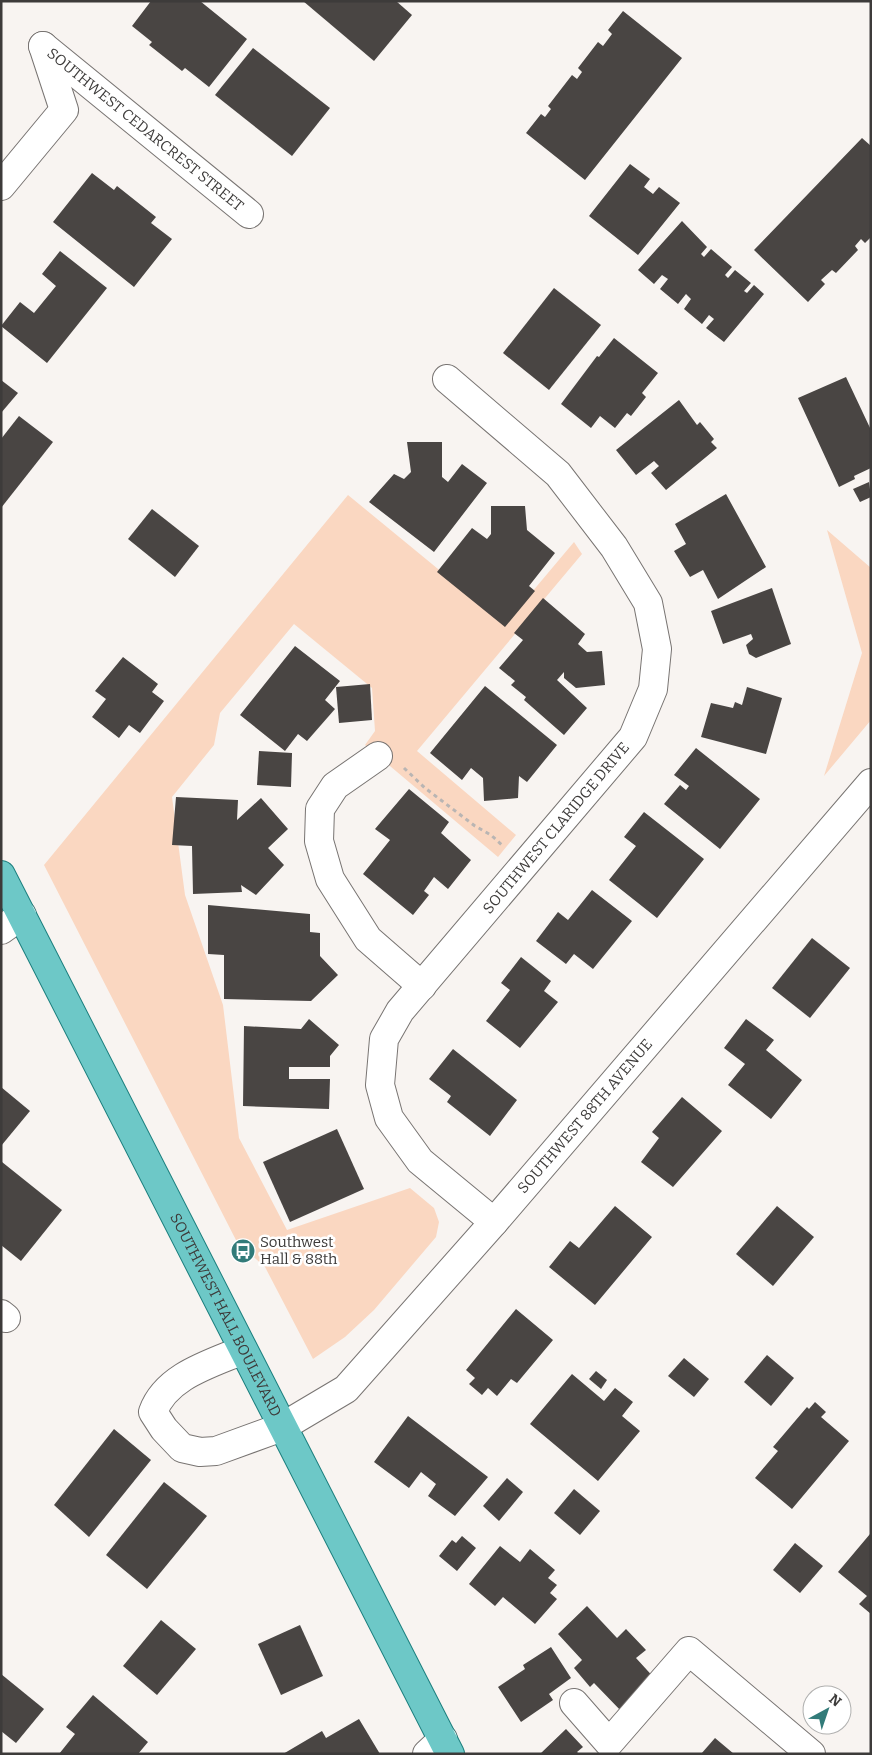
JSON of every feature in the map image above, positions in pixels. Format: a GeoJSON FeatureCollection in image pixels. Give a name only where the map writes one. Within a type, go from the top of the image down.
{"type":"FeatureCollection","features":[{"type":"Feature","properties":{"kind":"main road","name":"SOUTHWEST HALL BOULEVARD"},"geometry":{"type":"LineString","coordinates":[[1,875],[12,922],[243,1350],[440,1749]]}},
{"type":"Feature","properties":{"kind":"street","name":"SOUTHWEST CEDARCREST STREET"},"geometry":{"type":"LineString","coordinates":[[1,186],[64,110],[44,46],[249,214]]}},
{"type":"Feature","properties":{"kind":"street","name":"SOUTHWEST CLARIDGE DRIVE"},"geometry":{"type":"LineString","coordinates":[[447,379],[558,474],[588,510],[614,546],[648,603],[658,649],[654,689],[633,737],[400,1011],[384,1038],[380,1085],[388,1118],[420,1161],[494,1222]]}},
{"type":"Feature","properties":{"kind":"street"},"geometry":{"type":"LineString","coordinates":[[378,756],[335,786],[320,809],[319,842],[330,879],[368,939],[422,986]]}},
{"type":"Feature","properties":{"kind":"street","name":"SOUTHWEST 88TH AVENUE"},"geometry":{"type":"LineString","coordinates":[[243,1350],[196,1370],[171,1385],[158,1398],[153,1412],[164,1429],[182,1448],[200,1452],[216,1451],[282,1427],[346,1389],[494,1222],[871,783]]}},
{"type":"Feature","properties":{"kind":"street"},"geometry":{"type":"LineString","coordinates":[[574,1703],[609,1743],[689,1651],[811,1754]]}},
{"type":"Feature","properties":{"kind":"path"},"geometry":{"type":"LineString","coordinates":[[378,756],[398,763],[425,788],[474,826],[491,835],[503,847]]}},
{"type":"Feature","properties":{"kind":"shaded area"},"geometry":{"type":"Polygon","coordinates":[[[348,495],[505,624],[574,542],[582,554],[417,751],[516,835],[498,857],[365,745],[375,731],[372,688],[294,624],[220,713],[214,745],[172,797],[185,895],[223,1005],[239,1138],[287,1230],[410,1188],[434,1208],[439,1222],[436,1237],[374,1310],[345,1337],[313,1359],[265,1267],[237,1242],[44,865],[348,495]]]}},
{"type":"Feature","properties":{"kind":"shaded area"},"geometry":{"type":"Polygon","coordinates":[[[827,530],[871,568],[871,720],[824,776],[862,653],[827,530]]]}},
{"type":"Feature","properties":{"kind":"building"},"geometry":{"type":"Polygon","coordinates":[[[151,1],[200,1],[247,39],[209,87],[185,68],[182,71],[149,45],[152,42],[132,26],[151,1]]]}},
{"type":"Feature","properties":{"kind":"building"},"geometry":{"type":"Polygon","coordinates":[[[303,1],[396,1],[412,15],[374,61],[303,1]]]}},
{"type":"Feature","properties":{"kind":"building"},"geometry":{"type":"Polygon","coordinates":[[[623,11],[682,58],[585,180],[526,133],[541,114],[545,117],[551,109],[548,106],[572,75],[577,79],[582,72],[578,68],[598,42],[603,46],[612,34],[608,30],[623,11]]]}},
{"type":"Feature","properties":{"kind":"building"},"geometry":{"type":"Polygon","coordinates":[[[253,48],[330,108],[292,156],[215,95],[253,48]]]}},
{"type":"Feature","properties":{"kind":"building"},"geometry":{"type":"Polygon","coordinates":[[[862,138],[871,146],[871,237],[865,243],[861,239],[855,246],[858,250],[836,273],[832,270],[821,280],[825,284],[808,302],[754,250],[862,138]]]}},
{"type":"Feature","properties":{"kind":"building"},"geometry":{"type":"Polygon","coordinates":[[[630,164],[650,179],[644,187],[653,194],[659,187],[680,203],[638,255],[589,216],[630,164]]]}},
{"type":"Feature","properties":{"kind":"building"},"geometry":{"type":"Polygon","coordinates":[[[92,173],[114,190],[117,186],[156,217],[151,223],[172,239],[134,287],[53,222],[92,173]]]}},
{"type":"Feature","properties":{"kind":"building"},"geometry":{"type":"Polygon","coordinates":[[[682,221],[707,247],[701,254],[704,257],[711,249],[732,267],[725,275],[728,278],[735,270],[751,283],[744,291],[747,293],[754,285],[764,294],[724,342],[706,328],[714,319],[709,315],[702,324],[684,309],[691,299],[686,294],[678,304],[660,289],[668,279],[662,275],[654,284],[638,270],[682,221]]]}},
{"type":"Feature","properties":{"kind":"building"},"geometry":{"type":"Polygon","coordinates":[[[60,251],[107,288],[47,363],[1,326],[20,302],[34,313],[56,286],[42,274],[60,251]]]}},
{"type":"Feature","properties":{"kind":"building"},"geometry":{"type":"Polygon","coordinates":[[[554,288],[601,325],[549,390],[503,353],[554,288]]]}},
{"type":"Feature","properties":{"kind":"building"},"geometry":{"type":"Polygon","coordinates":[[[614,338],[658,373],[642,393],[646,397],[631,416],[627,413],[615,428],[600,416],[591,428],[561,404],[597,356],[599,357],[614,338]]]}},
{"type":"Feature","properties":{"kind":"building"},"geometry":{"type":"Polygon","coordinates":[[[846,377],[871,430],[871,468],[854,476],[855,479],[839,487],[798,398],[846,377]]]}},
{"type":"Feature","properties":{"kind":"building"},"geometry":{"type":"Polygon","coordinates":[[[1,380],[18,393],[1,413],[1,380]]]}},
{"type":"Feature","properties":{"kind":"building"},"geometry":{"type":"Polygon","coordinates":[[[679,400],[697,425],[700,422],[714,439],[711,442],[717,448],[666,490],[651,473],[659,466],[654,461],[636,475],[616,450],[679,400]]]}},
{"type":"Feature","properties":{"kind":"building"},"geometry":{"type":"Polygon","coordinates":[[[19,416],[53,442],[1,508],[1,439],[19,416]]]}},
{"type":"Feature","properties":{"kind":"building"},"geometry":{"type":"Polygon","coordinates":[[[407,442],[442,442],[442,477],[448,482],[462,464],[487,483],[434,552],[369,502],[394,474],[404,479],[411,472],[407,442]]]}},
{"type":"Feature","properties":{"kind":"building"},"geometry":{"type":"Polygon","coordinates":[[[869,482],[871,497],[860,502],[853,489],[869,482]]]}},
{"type":"Feature","properties":{"kind":"building"},"geometry":{"type":"Polygon","coordinates":[[[726,494],[766,567],[718,599],[703,570],[690,577],[674,551],[686,544],[675,524],[726,494]]]}},
{"type":"Feature","properties":{"kind":"building"},"geometry":{"type":"Polygon","coordinates":[[[491,506],[525,506],[527,530],[555,553],[529,586],[535,591],[505,627],[437,572],[472,528],[487,539],[491,534],[491,506]]]}},
{"type":"Feature","properties":{"kind":"building"},"geometry":{"type":"Polygon","coordinates":[[[152,509],[199,546],[175,577],[128,539],[152,509]]]}},
{"type":"Feature","properties":{"kind":"building"},"geometry":{"type":"Polygon","coordinates":[[[772,588],[791,644],[756,658],[749,654],[746,645],[753,639],[751,634],[723,644],[711,611],[772,588]]]}},
{"type":"Feature","properties":{"kind":"building"},"geometry":{"type":"Polygon","coordinates":[[[543,598],[585,634],[578,644],[587,652],[602,651],[605,685],[576,688],[564,678],[564,672],[557,680],[587,708],[564,735],[524,700],[526,697],[511,685],[515,681],[499,668],[523,640],[514,633],[543,598]]]}},
{"type":"Feature","properties":{"kind":"building"},"geometry":{"type":"Polygon","coordinates":[[[295,646],[340,681],[325,700],[335,709],[307,741],[298,734],[285,751],[240,715],[295,646]]]}},
{"type":"Feature","properties":{"kind":"building"},"geometry":{"type":"Polygon","coordinates":[[[123,657],[158,684],[152,692],[164,701],[140,733],[129,725],[119,738],[92,717],[106,699],[95,691],[123,657]]]}},
{"type":"Feature","properties":{"kind":"building"},"geometry":{"type":"Polygon","coordinates":[[[370,684],[372,720],[339,723],[336,687],[370,684]]]}},
{"type":"Feature","properties":{"kind":"building"},"geometry":{"type":"Polygon","coordinates":[[[485,686],[557,745],[527,782],[519,776],[518,798],[484,801],[483,778],[471,768],[462,780],[430,753],[485,686]]]}},
{"type":"Feature","properties":{"kind":"building"},"geometry":{"type":"Polygon","coordinates":[[[747,687],[782,698],[766,754],[701,737],[711,703],[733,708],[735,702],[742,705],[747,687]]]}},
{"type":"Feature","properties":{"kind":"building"},"geometry":{"type":"Polygon","coordinates":[[[696,748],[760,799],[720,849],[664,804],[680,785],[686,790],[689,786],[674,775],[696,748]]]}},
{"type":"Feature","properties":{"kind":"building"},"geometry":{"type":"Polygon","coordinates":[[[259,751],[292,753],[291,787],[257,785],[259,751]]]}},
{"type":"Feature","properties":{"kind":"building"},"geometry":{"type":"Polygon","coordinates":[[[409,789],[449,822],[441,833],[471,860],[448,889],[434,877],[424,891],[429,895],[413,915],[363,874],[390,840],[375,829],[409,789]]]}},
{"type":"Feature","properties":{"kind":"building"},"geometry":{"type":"Polygon","coordinates":[[[176,797],[238,800],[237,820],[261,798],[288,829],[268,848],[284,865],[256,895],[241,885],[242,892],[193,894],[192,846],[172,845],[176,797]]]}},
{"type":"Feature","properties":{"kind":"building"},"geometry":{"type":"Polygon","coordinates":[[[644,812],[704,859],[657,918],[609,880],[636,846],[624,837],[644,812]]]}},
{"type":"Feature","properties":{"kind":"building"},"geometry":{"type":"Polygon","coordinates":[[[592,890],[632,921],[593,969],[574,954],[566,964],[536,941],[558,912],[568,920],[592,890]]]}},
{"type":"Feature","properties":{"kind":"building"},"geometry":{"type":"Polygon","coordinates":[[[208,905],[310,914],[310,932],[320,933],[320,956],[338,975],[311,1001],[224,999],[224,955],[208,954],[208,905]]]}},
{"type":"Feature","properties":{"kind":"building"},"geometry":{"type":"Polygon","coordinates":[[[812,938],[850,968],[810,1018],[772,988],[812,938]]]}},
{"type":"Feature","properties":{"kind":"building"},"geometry":{"type":"Polygon","coordinates":[[[521,957],[551,981],[544,991],[558,1002],[520,1048],[486,1021],[510,990],[501,983],[521,957]]]}},
{"type":"Feature","properties":{"kind":"building"},"geometry":{"type":"Polygon","coordinates":[[[309,1019],[339,1045],[330,1056],[330,1067],[289,1067],[289,1079],[330,1079],[329,1109],[243,1106],[244,1026],[301,1029],[309,1019]]]}},
{"type":"Feature","properties":{"kind":"building"},"geometry":{"type":"Polygon","coordinates":[[[746,1019],[774,1040],[766,1050],[802,1080],[771,1119],[728,1085],[745,1064],[724,1048],[746,1019]]]}},
{"type":"Feature","properties":{"kind":"building"},"geometry":{"type":"Polygon","coordinates":[[[453,1049],[517,1100],[490,1136],[447,1102],[451,1096],[429,1079],[453,1049]]]}},
{"type":"Feature","properties":{"kind":"building"},"geometry":{"type":"Polygon","coordinates":[[[1,1087],[30,1111],[1,1146],[1,1087]]]}},
{"type":"Feature","properties":{"kind":"building"},"geometry":{"type":"Polygon","coordinates":[[[682,1097],[722,1131],[673,1187],[641,1162],[659,1138],[652,1132],[682,1097]]]}},
{"type":"Feature","properties":{"kind":"building"},"geometry":{"type":"Polygon","coordinates":[[[337,1129],[364,1189],[290,1222],[263,1162],[337,1129]]]}},
{"type":"Feature","properties":{"kind":"building"},"geometry":{"type":"Polygon","coordinates":[[[2,1162],[62,1210],[21,1261],[1,1245],[2,1162]]]}},
{"type":"Feature","properties":{"kind":"building"},"geometry":{"type":"Polygon","coordinates":[[[615,1206],[652,1237],[595,1305],[549,1267],[570,1241],[579,1248],[615,1206]]]}},
{"type":"Feature","properties":{"kind":"building"},"geometry":{"type":"Polygon","coordinates":[[[777,1206],[814,1237],[773,1286],[736,1254],[777,1206]]]}},
{"type":"Feature","properties":{"kind":"building"},"geometry":{"type":"Polygon","coordinates":[[[516,1309],[553,1340],[517,1383],[511,1379],[497,1396],[488,1388],[482,1395],[469,1384],[475,1378],[466,1370],[516,1309]]]}},
{"type":"Feature","properties":{"kind":"building"},"geometry":{"type":"Polygon","coordinates":[[[767,1355],[794,1378],[771,1406],[744,1382],[767,1355]]]}},
{"type":"Feature","properties":{"kind":"building"},"geometry":{"type":"Polygon","coordinates":[[[684,1358],[709,1379],[694,1397],[668,1376],[684,1358]]]}},
{"type":"Feature","properties":{"kind":"building"},"geometry":{"type":"Polygon","coordinates":[[[596,1371],[607,1380],[601,1389],[589,1379],[596,1371]]]}},
{"type":"Feature","properties":{"kind":"building"},"geometry":{"type":"Polygon","coordinates":[[[572,1374],[604,1401],[615,1388],[633,1402],[622,1416],[640,1431],[598,1481],[530,1424],[572,1374]]]}},
{"type":"Feature","properties":{"kind":"building"},"geometry":{"type":"Polygon","coordinates":[[[815,1402],[826,1412],[821,1417],[849,1441],[792,1509],[755,1478],[778,1451],[773,1447],[807,1407],[809,1409],[815,1402]]]}},
{"type":"Feature","properties":{"kind":"building"},"geometry":{"type":"Polygon","coordinates":[[[408,1416],[488,1477],[455,1516],[428,1496],[436,1484],[421,1472],[409,1488],[374,1462],[408,1416]]]}},
{"type":"Feature","properties":{"kind":"building"},"geometry":{"type":"Polygon","coordinates":[[[114,1429],[151,1460],[89,1537],[54,1505],[114,1429]]]}},
{"type":"Feature","properties":{"kind":"building"},"geometry":{"type":"Polygon","coordinates":[[[507,1478],[523,1492],[499,1521],[483,1506],[507,1478]]]}},
{"type":"Feature","properties":{"kind":"building"},"geometry":{"type":"Polygon","coordinates":[[[164,1482],[207,1516],[147,1589],[106,1555],[164,1482]]]}},
{"type":"Feature","properties":{"kind":"building"},"geometry":{"type":"Polygon","coordinates":[[[574,1489],[600,1511],[580,1535],[554,1513],[574,1489]]]}},
{"type":"Feature","properties":{"kind":"building"},"geometry":{"type":"Polygon","coordinates":[[[870,1534],[871,1614],[859,1604],[867,1596],[838,1572],[870,1534]]]}},
{"type":"Feature","properties":{"kind":"building"},"geometry":{"type":"Polygon","coordinates":[[[462,1536],[476,1548],[457,1571],[439,1556],[452,1540],[456,1543],[462,1536]]]}},
{"type":"Feature","properties":{"kind":"building"},"geometry":{"type":"Polygon","coordinates":[[[795,1543],[823,1566],[800,1593],[773,1570],[795,1543]]]}},
{"type":"Feature","properties":{"kind":"building"},"geometry":{"type":"Polygon","coordinates":[[[500,1546],[520,1562],[530,1549],[555,1570],[548,1578],[557,1585],[550,1593],[557,1599],[535,1624],[503,1597],[495,1606],[469,1584],[500,1546]]]}},
{"type":"Feature","properties":{"kind":"building"},"geometry":{"type":"Polygon","coordinates":[[[587,1606],[617,1638],[626,1629],[646,1650],[636,1658],[657,1681],[623,1713],[594,1683],[590,1687],[574,1668],[582,1660],[558,1634],[587,1606]]]}},
{"type":"Feature","properties":{"kind":"building"},"geometry":{"type":"Polygon","coordinates":[[[161,1620],[196,1649],[157,1695],[123,1666],[161,1620]]]}},
{"type":"Feature","properties":{"kind":"building"},"geometry":{"type":"Polygon","coordinates":[[[300,1625],[323,1676],[281,1695],[258,1644],[300,1625]]]}},
{"type":"Feature","properties":{"kind":"building"},"geometry":{"type":"Polygon","coordinates":[[[551,1647],[571,1678],[549,1694],[553,1700],[521,1722],[498,1687],[525,1669],[523,1665],[551,1647]]]}},
{"type":"Feature","properties":{"kind":"building"},"geometry":{"type":"Polygon","coordinates":[[[1,1674],[44,1709],[16,1743],[1,1731],[1,1674]]]}},
{"type":"Feature","properties":{"kind":"building"},"geometry":{"type":"Polygon","coordinates":[[[93,1695],[148,1742],[138,1754],[59,1754],[75,1734],[66,1727],[93,1695]]]}},
{"type":"Feature","properties":{"kind":"building"},"geometry":{"type":"Polygon","coordinates":[[[359,1719],[380,1754],[283,1754],[322,1731],[326,1738],[359,1719]]]}},
{"type":"Feature","properties":{"kind":"building"},"geometry":{"type":"Polygon","coordinates":[[[566,1729],[583,1747],[577,1752],[579,1754],[540,1754],[566,1729]]]}},
{"type":"Feature","properties":{"kind":"building"},"geometry":{"type":"Polygon","coordinates":[[[715,1738],[734,1754],[701,1754],[715,1738]]]}},
{"type":"Feature","properties":{"kind":"place","name":"Southwest Hall & 88th"},"geometry":{"type":"Point","coordinates":[243,1251]}}]}
